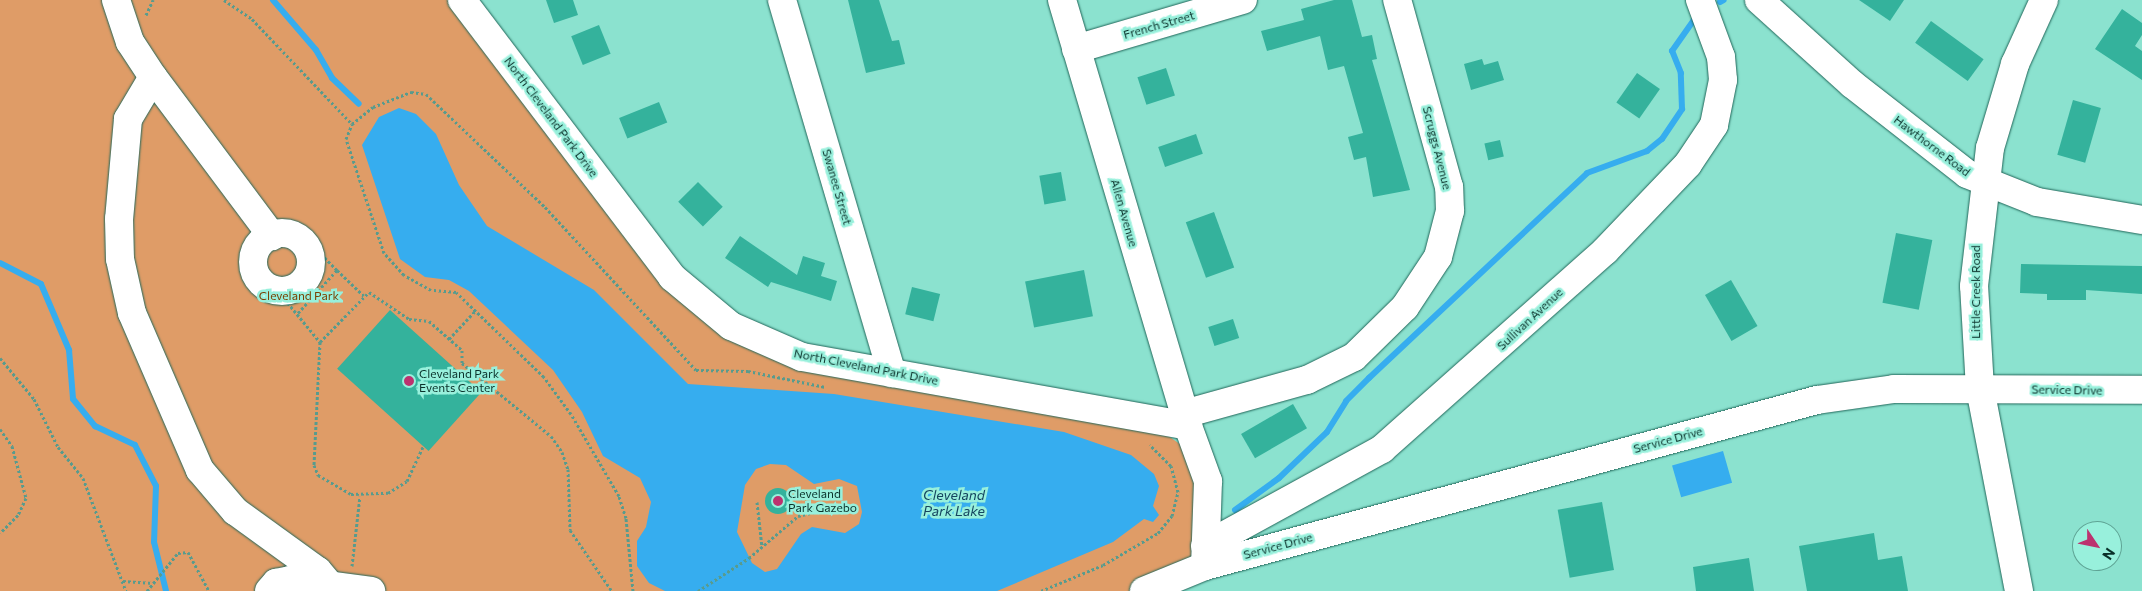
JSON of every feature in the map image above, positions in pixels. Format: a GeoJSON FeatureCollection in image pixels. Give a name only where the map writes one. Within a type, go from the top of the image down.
{"type":"FeatureCollection","features":[{"type":"Feature","properties":{"kind":"street"},"geometry":{"type":"LineString","coordinates":[[116,0],[130,42],[152,77],[272,236]]}},
{"type":"Feature","properties":{"kind":"street","name":"North Cleveland Park Drive"},"geometry":{"type":"LineString","coordinates":[[462,0],[648,247],[700,304],[774,347],[892,373],[1186,420]]}},
{"type":"Feature","properties":{"kind":"street","name":"Swanee Street"},"geometry":{"type":"LineString","coordinates":[[782,0],[892,373]]}},
{"type":"Feature","properties":{"kind":"street","name":"Allen Avenue"},"geometry":{"type":"LineString","coordinates":[[1062,0],[1186,420]]}},
{"type":"Feature","properties":{"kind":"street","name":"French Street"},"geometry":{"type":"LineString","coordinates":[[1076,49],[1243,0]]}},
{"type":"Feature","properties":{"kind":"street","name":"Scruggs Avenue"},"geometry":{"type":"LineString","coordinates":[[1186,420],[1307,380],[1354,357],[1405,307],[1438,257],[1446,234],[1449,187],[1397,0]]}},
{"type":"Feature","properties":{"kind":"street","name":"Sullivan Avenue"},"geometry":{"type":"LineString","coordinates":[[1205,556],[1382,449],[1604,251],[1688,164],[1714,125],[1723,80],[1721,57],[1700,0]]}},
{"type":"Feature","properties":{"kind":"street","name":"Hawthorne Road"},"geometry":{"type":"LineString","coordinates":[[1760,0],[1852,84],[1952,164],[1983,183],[2037,202],[2142,220]]}},
{"type":"Feature","properties":{"kind":"street","name":"Little Creek Road"},"geometry":{"type":"LineString","coordinates":[[2018,591],[1980,388],[1974,286],[1983,183],[2001,105],[2044,0]]}},
{"type":"Feature","properties":{"kind":"street"},"geometry":{"type":"LineString","coordinates":[[152,77],[133,107],[119,219],[120,259],[132,313],[200,470],[235,511],[292,553],[350,583]]}},
{"type":"Feature","properties":{"kind":"street"},"geometry":{"type":"LineString","coordinates":[[272,236],[297,238],[310,277],[278,291],[262,284],[254,269],[255,252],[272,236]]}},
{"type":"Feature","properties":{"kind":"street","name":"Service Drive"},"geometry":{"type":"LineString","coordinates":[[1205,556],[1817,400],[1894,389],[2142,390]]}},
{"type":"Feature","properties":{"kind":"street"},"geometry":{"type":"LineString","coordinates":[[1144,591],[1205,556],[1208,481],[1186,420]]}},
{"type":"Feature","properties":{"kind":"street"},"geometry":{"type":"LineString","coordinates":[[270,591],[276,583],[290,580],[350,583]]}},
{"type":"Feature","properties":{"kind":"path"},"geometry":{"type":"LineString","coordinates":[[224,0],[252,19],[352,124]]}},
{"type":"Feature","properties":{"kind":"path"},"geometry":{"type":"LineString","coordinates":[[633,591],[626,518],[619,496],[544,377],[456,292],[431,290],[404,276],[384,253],[346,139],[352,124],[373,108],[411,92],[426,94],[545,207],[696,370],[748,371],[834,389]]}},
{"type":"Feature","properties":{"kind":"path"},"geometry":{"type":"LineString","coordinates":[[298,313],[310,277],[321,254],[364,296]]}},
{"type":"Feature","properties":{"kind":"path"},"geometry":{"type":"LineString","coordinates":[[310,277],[337,270]]}},
{"type":"Feature","properties":{"kind":"path"},"geometry":{"type":"LineString","coordinates":[[278,291],[320,342],[314,466],[325,482],[360,496],[399,488],[423,446]]}},
{"type":"Feature","properties":{"kind":"path"},"geometry":{"type":"LineString","coordinates":[[320,342],[369,292],[408,320],[428,321],[449,338],[462,350],[462,363],[551,436],[562,452],[568,469],[570,530],[612,591]]}},
{"type":"Feature","properties":{"kind":"path"},"geometry":{"type":"LineString","coordinates":[[449,338],[476,310]]}},
{"type":"Feature","properties":{"kind":"path"},"geometry":{"type":"LineString","coordinates":[[0,358],[34,399],[58,448],[83,478],[126,591]]}},
{"type":"Feature","properties":{"kind":"path"},"geometry":{"type":"LineString","coordinates":[[0,429],[12,446],[26,498],[18,515],[0,533]]}},
{"type":"Feature","properties":{"kind":"path"},"geometry":{"type":"LineString","coordinates":[[1041,591],[1080,579],[1158,532],[1172,516],[1178,492],[1171,466],[1154,446],[1145,443]]}},
{"type":"Feature","properties":{"kind":"path"},"geometry":{"type":"LineString","coordinates":[[350,583],[360,496]]}},
{"type":"Feature","properties":{"kind":"path"},"geometry":{"type":"LineString","coordinates":[[757,502],[762,548]]}},
{"type":"Feature","properties":{"kind":"path"},"geometry":{"type":"LineString","coordinates":[[698,591],[749,558],[798,516],[840,506]]}},
{"type":"Feature","properties":{"kind":"path"},"geometry":{"type":"LineString","coordinates":[[147,591],[178,553],[188,552],[209,591]]}},
{"type":"Feature","properties":{"kind":"path"},"geometry":{"type":"LineString","coordinates":[[123,582],[153,583]]}},
{"type":"Feature","properties":{"kind":"green space","name":"Cleveland Park"},"geometry":{"type":"Polygon","coordinates":[[[0,0],[453,0],[624,216],[766,344],[1135,413],[1203,460],[1197,568],[1141,591],[0,591],[0,0]]]}},
{"type":"Feature","properties":{"kind":"water","name":"Cleveland Park Lake"},"geometry":{"type":"Polygon","coordinates":[[[399,108],[416,114],[436,134],[459,185],[487,226],[594,290],[688,384],[834,394],[1064,432],[1131,455],[1154,474],[1159,486],[1153,506],[1159,515],[1153,522],[1144,519],[1113,542],[997,591],[665,591],[649,583],[637,566],[637,541],[646,527],[651,502],[640,478],[603,456],[582,412],[553,370],[469,291],[449,280],[425,277],[400,259],[362,145],[379,117],[399,108]],[[770,464],[756,469],[745,485],[737,532],[752,563],[765,572],[777,569],[801,534],[812,527],[845,533],[859,524],[862,512],[857,486],[839,479],[814,484],[786,465],[770,464]]]}},
{"type":"Feature","properties":{"kind":"water"},"geometry":{"type":"Polygon","coordinates":[[[1723,451],[1732,483],[1681,497],[1672,466],[1723,451]]]}},
{"type":"Feature","properties":{"kind":"building"},"geometry":{"type":"Polygon","coordinates":[[[546,0],[573,0],[578,15],[554,23],[546,0]]]}},
{"type":"Feature","properties":{"kind":"building"},"geometry":{"type":"Polygon","coordinates":[[[848,0],[879,0],[892,41],[899,40],[905,64],[866,73],[848,0]]]}},
{"type":"Feature","properties":{"kind":"building"},"geometry":{"type":"Polygon","coordinates":[[[1334,0],[1352,0],[1362,37],[1372,35],[1377,59],[1372,60],[1410,190],[1373,197],[1366,157],[1354,160],[1348,137],[1363,133],[1344,66],[1328,70],[1320,36],[1267,51],[1261,31],[1304,20],[1301,9],[1334,0]]]}},
{"type":"Feature","properties":{"kind":"building"},"geometry":{"type":"Polygon","coordinates":[[[1859,0],[1904,0],[1890,21],[1859,0]]]}},
{"type":"Feature","properties":{"kind":"building"},"geometry":{"type":"Polygon","coordinates":[[[2122,9],[2142,23],[2142,35],[2135,46],[2142,51],[2142,80],[2095,49],[2122,9]]]}},
{"type":"Feature","properties":{"kind":"building"},"geometry":{"type":"Polygon","coordinates":[[[1931,21],[1984,59],[1968,81],[1915,43],[1931,21]]]}},
{"type":"Feature","properties":{"kind":"building"},"geometry":{"type":"Polygon","coordinates":[[[599,25],[611,54],[583,65],[571,36],[599,25]]]}},
{"type":"Feature","properties":{"kind":"building"},"geometry":{"type":"Polygon","coordinates":[[[1482,59],[1484,65],[1498,61],[1504,80],[1471,90],[1464,64],[1482,59]]]}},
{"type":"Feature","properties":{"kind":"building"},"geometry":{"type":"Polygon","coordinates":[[[1166,68],[1175,96],[1146,105],[1137,77],[1166,68]]]}},
{"type":"Feature","properties":{"kind":"building"},"geometry":{"type":"Polygon","coordinates":[[[1637,73],[1660,89],[1639,119],[1616,102],[1637,73]]]}},
{"type":"Feature","properties":{"kind":"building"},"geometry":{"type":"Polygon","coordinates":[[[2073,100],[2101,108],[2085,163],[2057,155],[2073,100]]]}},
{"type":"Feature","properties":{"kind":"building"},"geometry":{"type":"Polygon","coordinates":[[[659,102],[667,122],[627,139],[619,118],[659,102]]]}},
{"type":"Feature","properties":{"kind":"building"},"geometry":{"type":"Polygon","coordinates":[[[1196,134],[1203,154],[1165,167],[1158,147],[1196,134]]]}},
{"type":"Feature","properties":{"kind":"building"},"geometry":{"type":"Polygon","coordinates":[[[1500,140],[1504,157],[1488,160],[1484,144],[1500,140]]]}},
{"type":"Feature","properties":{"kind":"building"},"geometry":{"type":"Polygon","coordinates":[[[1061,172],[1066,201],[1044,204],[1039,176],[1061,172]]]}},
{"type":"Feature","properties":{"kind":"building"},"geometry":{"type":"Polygon","coordinates":[[[698,182],[723,207],[703,227],[678,202],[698,182]]]}},
{"type":"Feature","properties":{"kind":"building"},"geometry":{"type":"Polygon","coordinates":[[[1214,212],[1234,267],[1206,278],[1186,222],[1214,212]]]}},
{"type":"Feature","properties":{"kind":"building"},"geometry":{"type":"Polygon","coordinates":[[[1896,233],[1932,240],[1919,310],[1882,303],[1896,233]]]}},
{"type":"Feature","properties":{"kind":"building"},"geometry":{"type":"Polygon","coordinates":[[[740,236],[797,275],[803,256],[825,263],[821,276],[837,281],[831,301],[771,282],[768,287],[725,258],[740,236]]]}},
{"type":"Feature","properties":{"kind":"building"},"geometry":{"type":"Polygon","coordinates":[[[2021,264],[2142,266],[2142,294],[2086,290],[2086,300],[2047,300],[2047,294],[2020,293],[2021,264]]]}},
{"type":"Feature","properties":{"kind":"building"},"geometry":{"type":"Polygon","coordinates":[[[1084,270],[1093,316],[1034,328],[1025,281],[1084,270]]]}},
{"type":"Feature","properties":{"kind":"building"},"geometry":{"type":"Polygon","coordinates":[[[1731,280],[1758,326],[1732,341],[1705,295],[1731,280]]]}},
{"type":"Feature","properties":{"kind":"building"},"geometry":{"type":"Polygon","coordinates":[[[912,287],[940,294],[933,321],[905,314],[912,287]]]}},
{"type":"Feature","properties":{"kind":"building","name":"Cleveland Park Events Center"},"geometry":{"type":"Polygon","coordinates":[[[390,310],[481,392],[429,451],[337,369],[390,310]]]}},
{"type":"Feature","properties":{"kind":"building"},"geometry":{"type":"Polygon","coordinates":[[[1233,319],[1239,338],[1214,346],[1208,327],[1233,319]]]}},
{"type":"Feature","properties":{"kind":"building"},"geometry":{"type":"Polygon","coordinates":[[[1293,404],[1307,428],[1255,458],[1241,434],[1293,404]]]}},
{"type":"Feature","properties":{"kind":"building","name":"Cleveland Park Gazebo"},"geometry":{"type":"Polygon","coordinates":[[[778,488],[787,492],[791,501],[787,510],[778,514],[769,510],[765,501],[769,492],[778,488]]]}},
{"type":"Feature","properties":{"kind":"building"},"geometry":{"type":"Polygon","coordinates":[[[1602,502],[1614,570],[1570,578],[1558,510],[1602,502]]]}},
{"type":"Feature","properties":{"kind":"building"},"geometry":{"type":"Polygon","coordinates":[[[1874,533],[1878,560],[1902,556],[1908,591],[1807,591],[1799,546],[1874,533]]]}},
{"type":"Feature","properties":{"kind":"building"},"geometry":{"type":"Polygon","coordinates":[[[1749,558],[1754,591],[1696,591],[1693,567],[1749,558]]]}},
{"type":"Feature","properties":{"kind":"waterway"},"geometry":{"type":"LineString","coordinates":[[273,0],[316,50],[332,78],[359,104]]}},
{"type":"Feature","properties":{"kind":"waterway"},"geometry":{"type":"LineString","coordinates":[[1720,2],[1724,0]]}},
{"type":"Feature","properties":{"kind":"waterway"},"geometry":{"type":"LineString","coordinates":[[1235,510],[1279,478],[1327,432],[1346,401],[1369,378],[1587,173],[1647,151],[1662,139],[1682,109],[1681,73],[1672,51],[1698,14]]}},
{"type":"Feature","properties":{"kind":"waterway"},"geometry":{"type":"LineString","coordinates":[[0,263],[41,284],[69,350],[73,399],[95,426],[135,445],[156,486],[154,542],[166,591]]}},
{"type":"Feature","properties":{"kind":"place","name":"Cleveland Park Events Center"},"geometry":{"type":"Point","coordinates":[409,381]}},
{"type":"Feature","properties":{"kind":"place","name":"Cleveland Park Gazebo"},"geometry":{"type":"Point","coordinates":[778,501]}}]}
